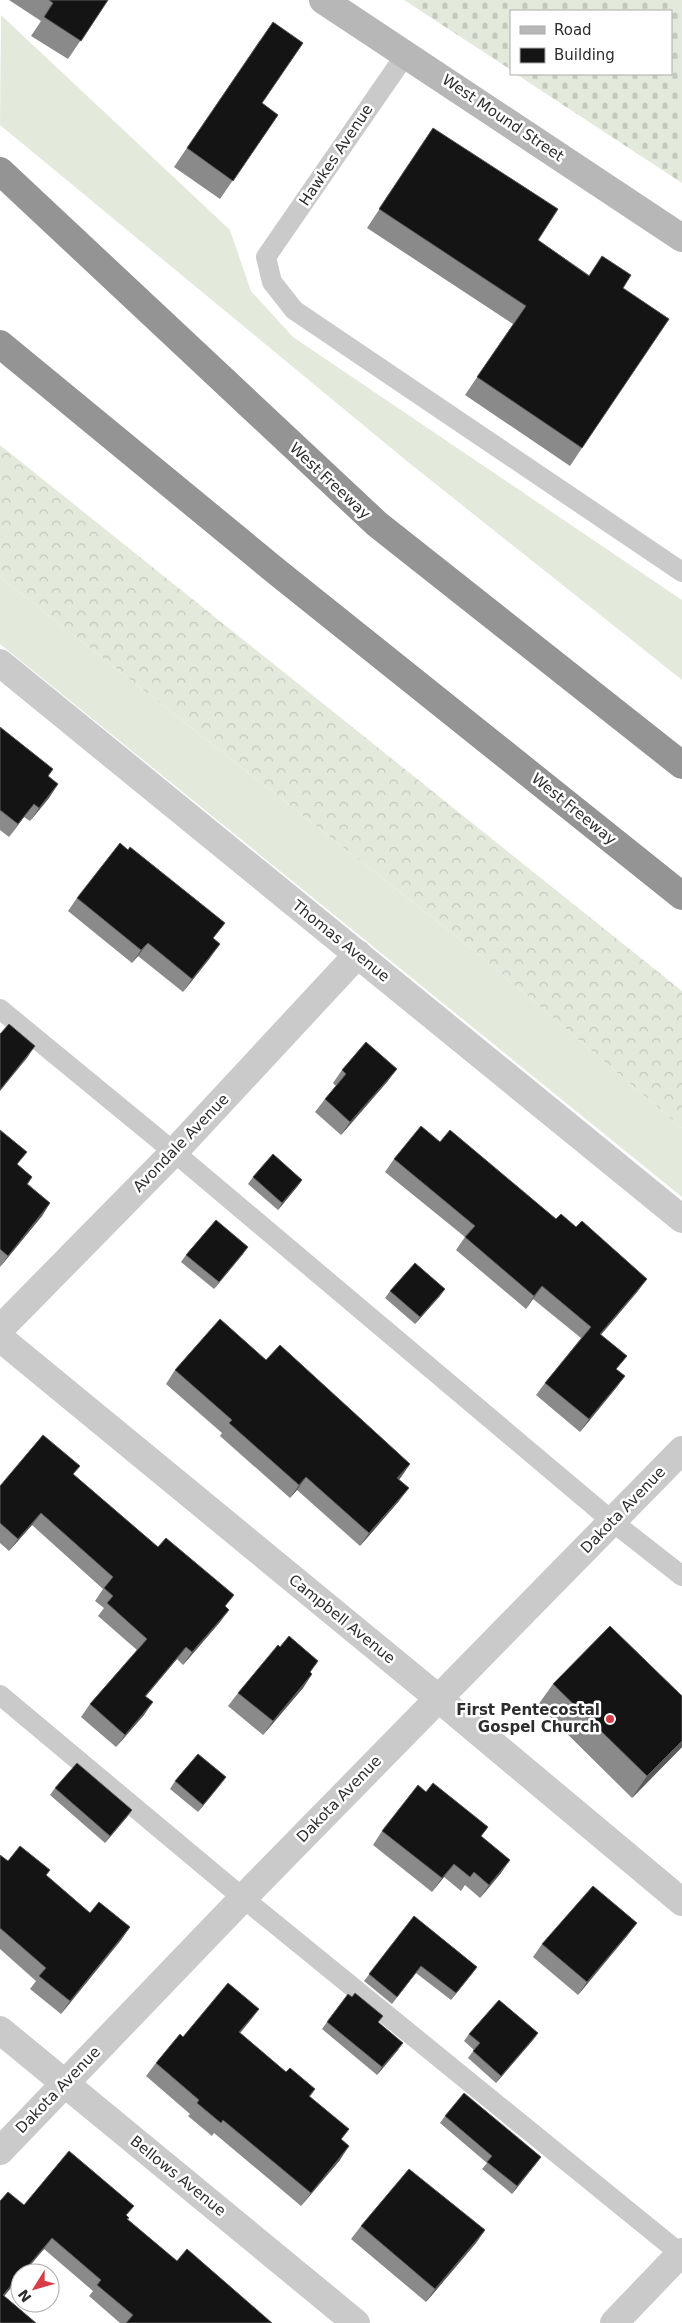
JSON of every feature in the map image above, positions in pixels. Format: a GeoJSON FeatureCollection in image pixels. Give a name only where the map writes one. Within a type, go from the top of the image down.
{"type":"FeatureCollection","features":[{"type":"Feature","properties":{"kind":"highway","name":"West Freeway"},"geometry":{"type":"LineString","coordinates":[[0,171],[377,524],[682,765]]}},
{"type":"Feature","properties":{"kind":"highway","name":"West Freeway"},"geometry":{"type":"LineString","coordinates":[[0,344],[277,572],[682,896]]}},
{"type":"Feature","properties":{"kind":"main road","name":"West Mound Street"},"geometry":{"type":"LineString","coordinates":[[323,0],[682,238]]}},
{"type":"Feature","properties":{"kind":"street","name":"Thomas Avenue"},"geometry":{"type":"LineString","coordinates":[[0,663],[682,1219]]}},
{"type":"Feature","properties":{"kind":"street","name":"Avondale Avenue"},"geometry":{"type":"LineString","coordinates":[[0,1329],[174,1152],[358,954]]}},
{"type":"Feature","properties":{"kind":"street","name":"Campbell Avenue"},"geometry":{"type":"LineString","coordinates":[[0,1338],[438,1698],[682,1902]]}},
{"type":"Feature","properties":{"kind":"street","name":"Dakota Avenue"},"geometry":{"type":"LineString","coordinates":[[0,2151],[243,1898],[682,1450]]}},
{"type":"Feature","properties":{"kind":"street","name":"Bellows Avenue"},"geometry":{"type":"LineString","coordinates":[[0,2030],[356,2323]]}},
{"type":"Feature","properties":{"kind":"street"},"geometry":{"type":"LineString","coordinates":[[614,2323],[682,2254]]}},
{"type":"Feature","properties":{"kind":"lane","name":"Hawkes Avenue"},"geometry":{"type":"LineString","coordinates":[[406,54],[266,257],[272,282],[294,310],[682,572]]}},
{"type":"Feature","properties":{"kind":"lane"},"geometry":{"type":"LineString","coordinates":[[0,1008],[174,1152],[612,1522],[682,1576]]}},
{"type":"Feature","properties":{"kind":"lane"},"geometry":{"type":"LineString","coordinates":[[0,1695],[243,1898],[682,2254]]}},
{"type":"Feature","properties":{"kind":"green space"},"geometry":{"type":"Polygon","coordinates":[[[404,0],[682,0],[682,183],[518,75],[672,75],[672,10],[510,10],[510,69],[404,0]]]}},
{"type":"Feature","properties":{"kind":"green space"},"geometry":{"type":"Polygon","coordinates":[[[1,15],[230,230],[251,291],[293,337],[682,600],[682,680],[408,462],[0,125],[1,15]]]}},
{"type":"Feature","properties":{"kind":"green space"},"geometry":{"type":"Polygon","coordinates":[[[0,445],[682,991],[682,1128],[476,952],[0,577],[0,445]]]}},
{"type":"Feature","properties":{"kind":"green space"},"geometry":{"type":"Polygon","coordinates":[[[0,577],[476,952],[682,1128],[682,1197],[0,644],[0,577]]]}},
{"type":"Feature","properties":{"kind":"building"},"geometry":{"type":"Polygon","coordinates":[[[49,0],[108,0],[81,41],[44,17],[53,3],[49,0]]]}},
{"type":"Feature","properties":{"kind":"building"},"geometry":{"type":"Polygon","coordinates":[[[273,22],[303,43],[262,103],[278,115],[233,181],[187,148],[273,22]]]}},
{"type":"Feature","properties":{"kind":"building"},"geometry":{"type":"Polygon","coordinates":[[[433,128],[558,209],[538,240],[589,276],[602,256],[631,275],[623,288],[669,319],[582,448],[477,377],[526,306],[379,209],[433,128]]]}},
{"type":"Feature","properties":{"kind":"building"},"geometry":{"type":"Polygon","coordinates":[[[0,727],[53,769],[48,776],[58,784],[39,808],[34,804],[18,824],[0,810],[0,727]]]}},
{"type":"Feature","properties":{"kind":"building"},"geometry":{"type":"Polygon","coordinates":[[[120,843],[128,850],[130,847],[225,923],[213,938],[220,944],[192,979],[148,943],[141,950],[77,898],[120,843]]]}},
{"type":"Feature","properties":{"kind":"building"},"geometry":{"type":"Polygon","coordinates":[[[9,1024],[35,1046],[0,1090],[0,1034],[9,1024]]]}},
{"type":"Feature","properties":{"kind":"building"},"geometry":{"type":"Polygon","coordinates":[[[366,1042],[397,1069],[350,1122],[325,1099],[346,1074],[342,1070],[366,1042]]]}},
{"type":"Feature","properties":{"kind":"building"},"geometry":{"type":"Polygon","coordinates":[[[421,1126],[440,1142],[450,1130],[556,1219],[561,1214],[576,1227],[582,1221],[647,1279],[600,1334],[627,1356],[616,1369],[625,1376],[589,1419],[545,1383],[591,1327],[542,1286],[534,1296],[465,1237],[475,1226],[394,1159],[421,1126]]]}},
{"type":"Feature","properties":{"kind":"building"},"geometry":{"type":"Polygon","coordinates":[[[0,1130],[27,1152],[17,1164],[32,1177],[27,1184],[50,1203],[8,1256],[0,1249],[0,1130]]]}},
{"type":"Feature","properties":{"kind":"building"},"geometry":{"type":"Polygon","coordinates":[[[273,1154],[302,1180],[282,1203],[253,1177],[273,1154]]]}},
{"type":"Feature","properties":{"kind":"building"},"geometry":{"type":"Polygon","coordinates":[[[216,1220],[248,1247],[219,1282],[186,1255],[216,1220]]]}},
{"type":"Feature","properties":{"kind":"building"},"geometry":{"type":"Polygon","coordinates":[[[415,1263],[445,1289],[420,1317],[390,1291],[415,1263]]]}},
{"type":"Feature","properties":{"kind":"building"},"geometry":{"type":"Polygon","coordinates":[[[220,1319],[266,1360],[280,1345],[410,1464],[397,1478],[409,1488],[369,1533],[306,1477],[299,1485],[229,1423],[232,1420],[175,1370],[220,1319]]]}},
{"type":"Feature","properties":{"kind":"building"},"geometry":{"type":"Polygon","coordinates":[[[43,1435],[80,1466],[73,1474],[158,1547],[166,1538],[234,1595],[225,1606],[229,1610],[192,1652],[186,1647],[145,1696],[153,1702],[125,1735],[90,1704],[147,1639],[107,1603],[113,1596],[104,1588],[113,1577],[41,1513],[18,1539],[0,1523],[0,1486],[43,1435]]]}},
{"type":"Feature","properties":{"kind":"building","name":"First Pentecostal Gospel Church"},"geometry":{"type":"Polygon","coordinates":[[[610,1626],[682,1696],[682,1741],[647,1776],[553,1684],[610,1626]]]}},
{"type":"Feature","properties":{"kind":"building"},"geometry":{"type":"Polygon","coordinates":[[[289,1636],[318,1661],[310,1672],[312,1674],[273,1721],[238,1693],[278,1645],[280,1647],[289,1636]]]}},
{"type":"Feature","properties":{"kind":"building"},"geometry":{"type":"Polygon","coordinates":[[[198,1754],[226,1777],[203,1805],[175,1781],[198,1754]]]}},
{"type":"Feature","properties":{"kind":"building"},"geometry":{"type":"Polygon","coordinates":[[[77,1763],[132,1810],[110,1836],[55,1788],[77,1763]]]}},
{"type":"Feature","properties":{"kind":"building"},"geometry":{"type":"Polygon","coordinates":[[[433,1783],[488,1827],[481,1836],[510,1860],[489,1885],[474,1872],[470,1877],[454,1864],[442,1878],[382,1831],[418,1785],[426,1792],[433,1783]]]}},
{"type":"Feature","properties":{"kind":"building"},"geometry":{"type":"Polygon","coordinates":[[[20,1846],[50,1870],[46,1875],[90,1913],[99,1902],[130,1927],[70,2001],[39,1976],[46,1968],[0,1928],[0,1855],[8,1861],[20,1846]]]}},
{"type":"Feature","properties":{"kind":"building"},"geometry":{"type":"Polygon","coordinates":[[[593,1886],[637,1923],[587,1982],[542,1944],[593,1886]]]}},
{"type":"Feature","properties":{"kind":"building"},"geometry":{"type":"Polygon","coordinates":[[[414,1916],[477,1967],[456,1993],[421,1966],[397,1997],[369,1974],[414,1916]]]}},
{"type":"Feature","properties":{"kind":"building"},"geometry":{"type":"Polygon","coordinates":[[[228,1983],[259,2009],[239,2032],[286,2072],[290,2068],[315,2089],[309,2096],[349,2129],[341,2139],[349,2146],[311,2193],[223,2120],[221,2123],[197,2103],[199,2100],[156,2063],[180,2034],[183,2037],[228,1983]]]}},
{"type":"Feature","properties":{"kind":"building"},"geometry":{"type":"Polygon","coordinates":[[[355,1993],[383,2016],[378,2022],[403,2043],[382,2067],[327,2022],[348,1994],[352,1997],[355,1993]]]}},
{"type":"Feature","properties":{"kind":"building"},"geometry":{"type":"Polygon","coordinates":[[[499,2000],[538,2033],[501,2076],[473,2051],[480,2043],[469,2034],[499,2000]]]}},
{"type":"Feature","properties":{"kind":"building"},"geometry":{"type":"Polygon","coordinates":[[[464,2093],[541,2157],[517,2186],[487,2162],[492,2156],[445,2116],[464,2093]]]}},
{"type":"Feature","properties":{"kind":"building"},"geometry":{"type":"Polygon","coordinates":[[[69,2151],[134,2206],[126,2215],[129,2218],[127,2219],[177,2261],[187,2249],[272,2323],[126,2323],[133,2315],[97,2285],[101,2280],[52,2238],[31,2263],[10,2263],[10,2287],[3,2295],[10,2301],[10,2313],[24,2313],[36,2323],[0,2323],[0,2201],[8,2192],[24,2205],[69,2151]]]}},
{"type":"Feature","properties":{"kind":"building"},"geometry":{"type":"Polygon","coordinates":[[[409,2169],[485,2230],[435,2289],[361,2226],[409,2169]]]}},
{"type":"Feature","properties":{"kind":"place","name":"First Pentecostal Gospel Church"},"geometry":{"type":"Point","coordinates":[610,1719]}}]}
